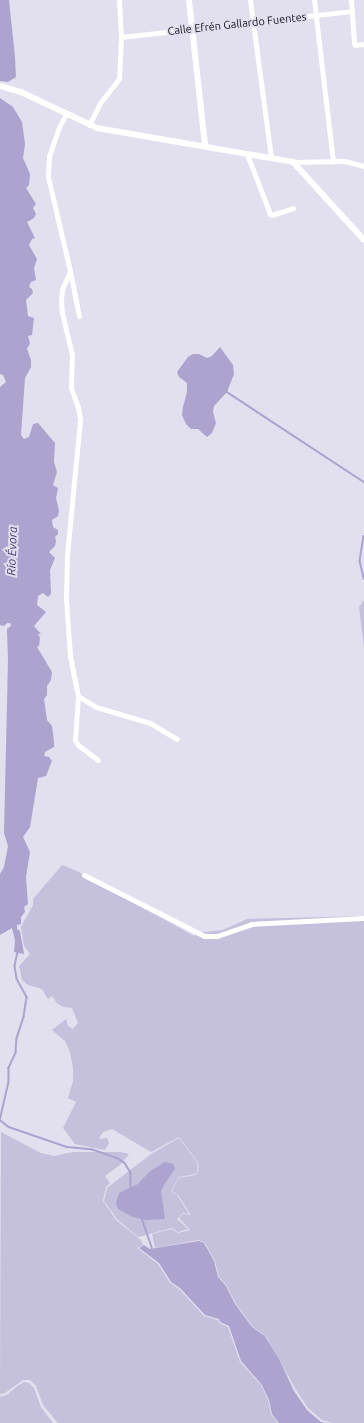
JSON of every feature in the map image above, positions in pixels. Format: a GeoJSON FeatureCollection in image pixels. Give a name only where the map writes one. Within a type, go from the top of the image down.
{"type":"FeatureCollection","features":[{"type":"Feature","properties":{"kind":"street"},"geometry":{"type":"LineString","coordinates":[[89,125],[100,103],[119,79],[121,37],[119,0]]}},
{"type":"Feature","properties":{"kind":"street"},"geometry":{"type":"LineString","coordinates":[[189,0],[205,146]]}},
{"type":"Feature","properties":{"kind":"street"},"geometry":{"type":"LineString","coordinates":[[250,0],[271,157]]}},
{"type":"Feature","properties":{"kind":"street"},"geometry":{"type":"LineString","coordinates":[[314,0],[333,162]]}},
{"type":"Feature","properties":{"kind":"street"},"geometry":{"type":"LineString","coordinates":[[351,0],[355,45],[364,44]]}},
{"type":"Feature","properties":{"kind":"street","name":"Calle Efrén Gallardo Fuentes"},"geometry":{"type":"LineString","coordinates":[[121,37],[352,11]]}},
{"type":"Feature","properties":{"kind":"street"},"geometry":{"type":"LineString","coordinates":[[0,86],[21,92],[89,125],[107,130],[271,157],[292,162],[344,161],[364,166]]}},
{"type":"Feature","properties":{"kind":"street"},"geometry":{"type":"LineString","coordinates":[[66,114],[52,144],[47,168],[51,197],[70,271],[79,316]]}},
{"type":"Feature","properties":{"kind":"street"},"geometry":{"type":"LineString","coordinates":[[247,154],[270,214],[272,215],[292,208]]}},
{"type":"Feature","properties":{"kind":"street"},"geometry":{"type":"LineString","coordinates":[[292,162],[362,238]]}},
{"type":"Feature","properties":{"kind":"street"},"geometry":{"type":"LineString","coordinates":[[70,271],[62,290],[61,300],[62,313],[72,355],[71,388],[78,408],[80,420],[67,555],[66,599],[70,656],[78,696],[75,740],[78,745],[98,760]]}},
{"type":"Feature","properties":{"kind":"street"},"geometry":{"type":"LineString","coordinates":[[78,696],[96,707],[150,723],[176,739]]}},
{"type":"Feature","properties":{"kind":"street"},"geometry":{"type":"LineString","coordinates":[[84,875],[204,936],[217,936],[252,924],[364,918]]}},
{"type":"Feature","properties":{"kind":"shaded area"},"geometry":{"type":"Polygon","coordinates":[[[364,600],[364,648],[359,607],[364,600]]]}},
{"type":"Feature","properties":{"kind":"shaded area"},"geometry":{"type":"Polygon","coordinates":[[[62,865],[77,871],[194,936],[198,933],[223,930],[247,919],[364,916],[364,1423],[332,1423],[322,1420],[308,1408],[296,1390],[266,1336],[253,1327],[236,1304],[227,1286],[219,1277],[215,1261],[205,1243],[199,1240],[155,1248],[152,1234],[172,1229],[178,1233],[190,1230],[179,1218],[183,1214],[191,1215],[178,1195],[172,1191],[179,1178],[195,1175],[199,1170],[198,1162],[179,1137],[151,1152],[112,1129],[103,1132],[99,1139],[107,1138],[109,1143],[105,1150],[75,1144],[63,1128],[76,1102],[68,1098],[73,1081],[73,1068],[70,1052],[65,1041],[52,1030],[66,1019],[68,1026],[73,1029],[78,1023],[72,1008],[63,1007],[57,1003],[52,996],[48,999],[42,989],[28,985],[22,980],[19,966],[30,954],[24,946],[21,927],[33,905],[33,899],[62,865]]]}},
{"type":"Feature","properties":{"kind":"shaded area"},"geometry":{"type":"Polygon","coordinates":[[[1,1132],[41,1153],[54,1156],[73,1152],[121,1152],[129,1154],[120,1165],[105,1176],[110,1183],[106,1187],[103,1201],[116,1220],[141,1240],[143,1245],[137,1248],[158,1264],[170,1283],[179,1289],[204,1316],[218,1320],[219,1323],[228,1327],[240,1362],[261,1385],[268,1400],[271,1414],[278,1423],[58,1423],[43,1405],[36,1386],[30,1380],[23,1380],[5,1393],[0,1394],[1,1132]]]}},
{"type":"Feature","properties":{"kind":"shaded area"},"geometry":{"type":"Polygon","coordinates":[[[179,1138],[197,1162],[198,1170],[195,1174],[179,1177],[171,1191],[177,1195],[189,1214],[183,1213],[177,1219],[188,1229],[178,1232],[172,1228],[138,1237],[117,1219],[104,1201],[107,1188],[151,1154],[179,1138]]]}},
{"type":"Feature","properties":{"kind":"shaded area"},"geometry":{"type":"Polygon","coordinates":[[[24,1382],[29,1383],[34,1388],[41,1407],[53,1423],[0,1423],[0,1397],[7,1395],[24,1382]]]}},
{"type":"Feature","properties":{"kind":"water"},"geometry":{"type":"Polygon","coordinates":[[[0,0],[9,0],[15,57],[16,77],[8,82],[0,81],[0,0]]]}},
{"type":"Feature","properties":{"kind":"water","name":"Río Évora"},"geometry":{"type":"Polygon","coordinates":[[[0,98],[13,107],[22,122],[25,144],[23,158],[30,174],[29,185],[26,188],[36,204],[33,208],[36,214],[34,218],[27,222],[35,238],[32,239],[29,245],[37,259],[34,268],[36,280],[31,282],[29,287],[32,289],[33,293],[26,300],[28,316],[34,318],[32,335],[28,336],[30,343],[27,349],[31,360],[31,367],[25,378],[21,435],[24,439],[29,437],[33,424],[38,423],[55,443],[54,462],[57,472],[53,485],[58,488],[56,498],[59,511],[58,516],[52,520],[53,527],[58,530],[58,534],[55,537],[55,546],[49,552],[55,558],[50,570],[51,594],[48,597],[43,593],[38,596],[37,605],[46,612],[34,626],[41,634],[38,634],[40,638],[39,646],[37,647],[52,672],[51,680],[47,686],[47,695],[44,699],[47,720],[52,726],[54,747],[45,752],[44,756],[49,757],[52,761],[46,776],[38,778],[30,827],[23,837],[30,852],[26,877],[28,904],[24,907],[25,912],[21,917],[21,924],[17,925],[17,929],[20,931],[24,954],[14,952],[15,940],[12,928],[0,935],[0,874],[4,867],[8,846],[4,833],[8,661],[7,629],[11,626],[10,623],[7,623],[4,626],[0,625],[0,387],[6,382],[3,375],[0,374],[0,98]]]}},
{"type":"Feature","properties":{"kind":"water"},"geometry":{"type":"Polygon","coordinates":[[[220,347],[233,365],[234,374],[227,392],[214,406],[213,412],[216,423],[212,433],[207,437],[198,429],[191,429],[186,424],[182,415],[187,392],[187,383],[179,377],[177,372],[188,357],[193,354],[199,354],[207,358],[212,356],[220,347]]]}},
{"type":"Feature","properties":{"kind":"water"},"geometry":{"type":"Polygon","coordinates":[[[165,1162],[173,1164],[175,1169],[161,1191],[165,1219],[146,1220],[133,1217],[118,1209],[116,1203],[119,1193],[138,1184],[149,1172],[165,1162]]]}},
{"type":"Feature","properties":{"kind":"water"},"geometry":{"type":"Polygon","coordinates":[[[199,1241],[204,1243],[208,1250],[214,1261],[218,1277],[226,1286],[235,1304],[252,1327],[265,1336],[279,1359],[294,1391],[307,1410],[321,1422],[326,1423],[279,1423],[272,1414],[269,1400],[262,1385],[241,1361],[229,1326],[220,1322],[219,1319],[205,1315],[180,1288],[171,1282],[159,1263],[139,1248],[144,1245],[150,1249],[199,1241]]]}},
{"type":"Feature","properties":{"kind":"waterway"},"geometry":{"type":"LineString","coordinates":[[227,392],[364,482]]}},
{"type":"Feature","properties":{"kind":"waterway"},"geometry":{"type":"LineString","coordinates":[[364,536],[360,561],[364,579]]}},
{"type":"Feature","properties":{"kind":"waterway"},"geometry":{"type":"LineString","coordinates":[[18,952],[15,966],[17,979],[27,997],[24,1017],[17,1038],[16,1053],[9,1068],[9,1082],[0,1120],[9,1127],[67,1147],[91,1149],[117,1158],[125,1163],[131,1173],[131,1188]]}},
{"type":"Feature","properties":{"kind":"waterway"},"geometry":{"type":"LineString","coordinates":[[142,1218],[153,1250]]}}]}
